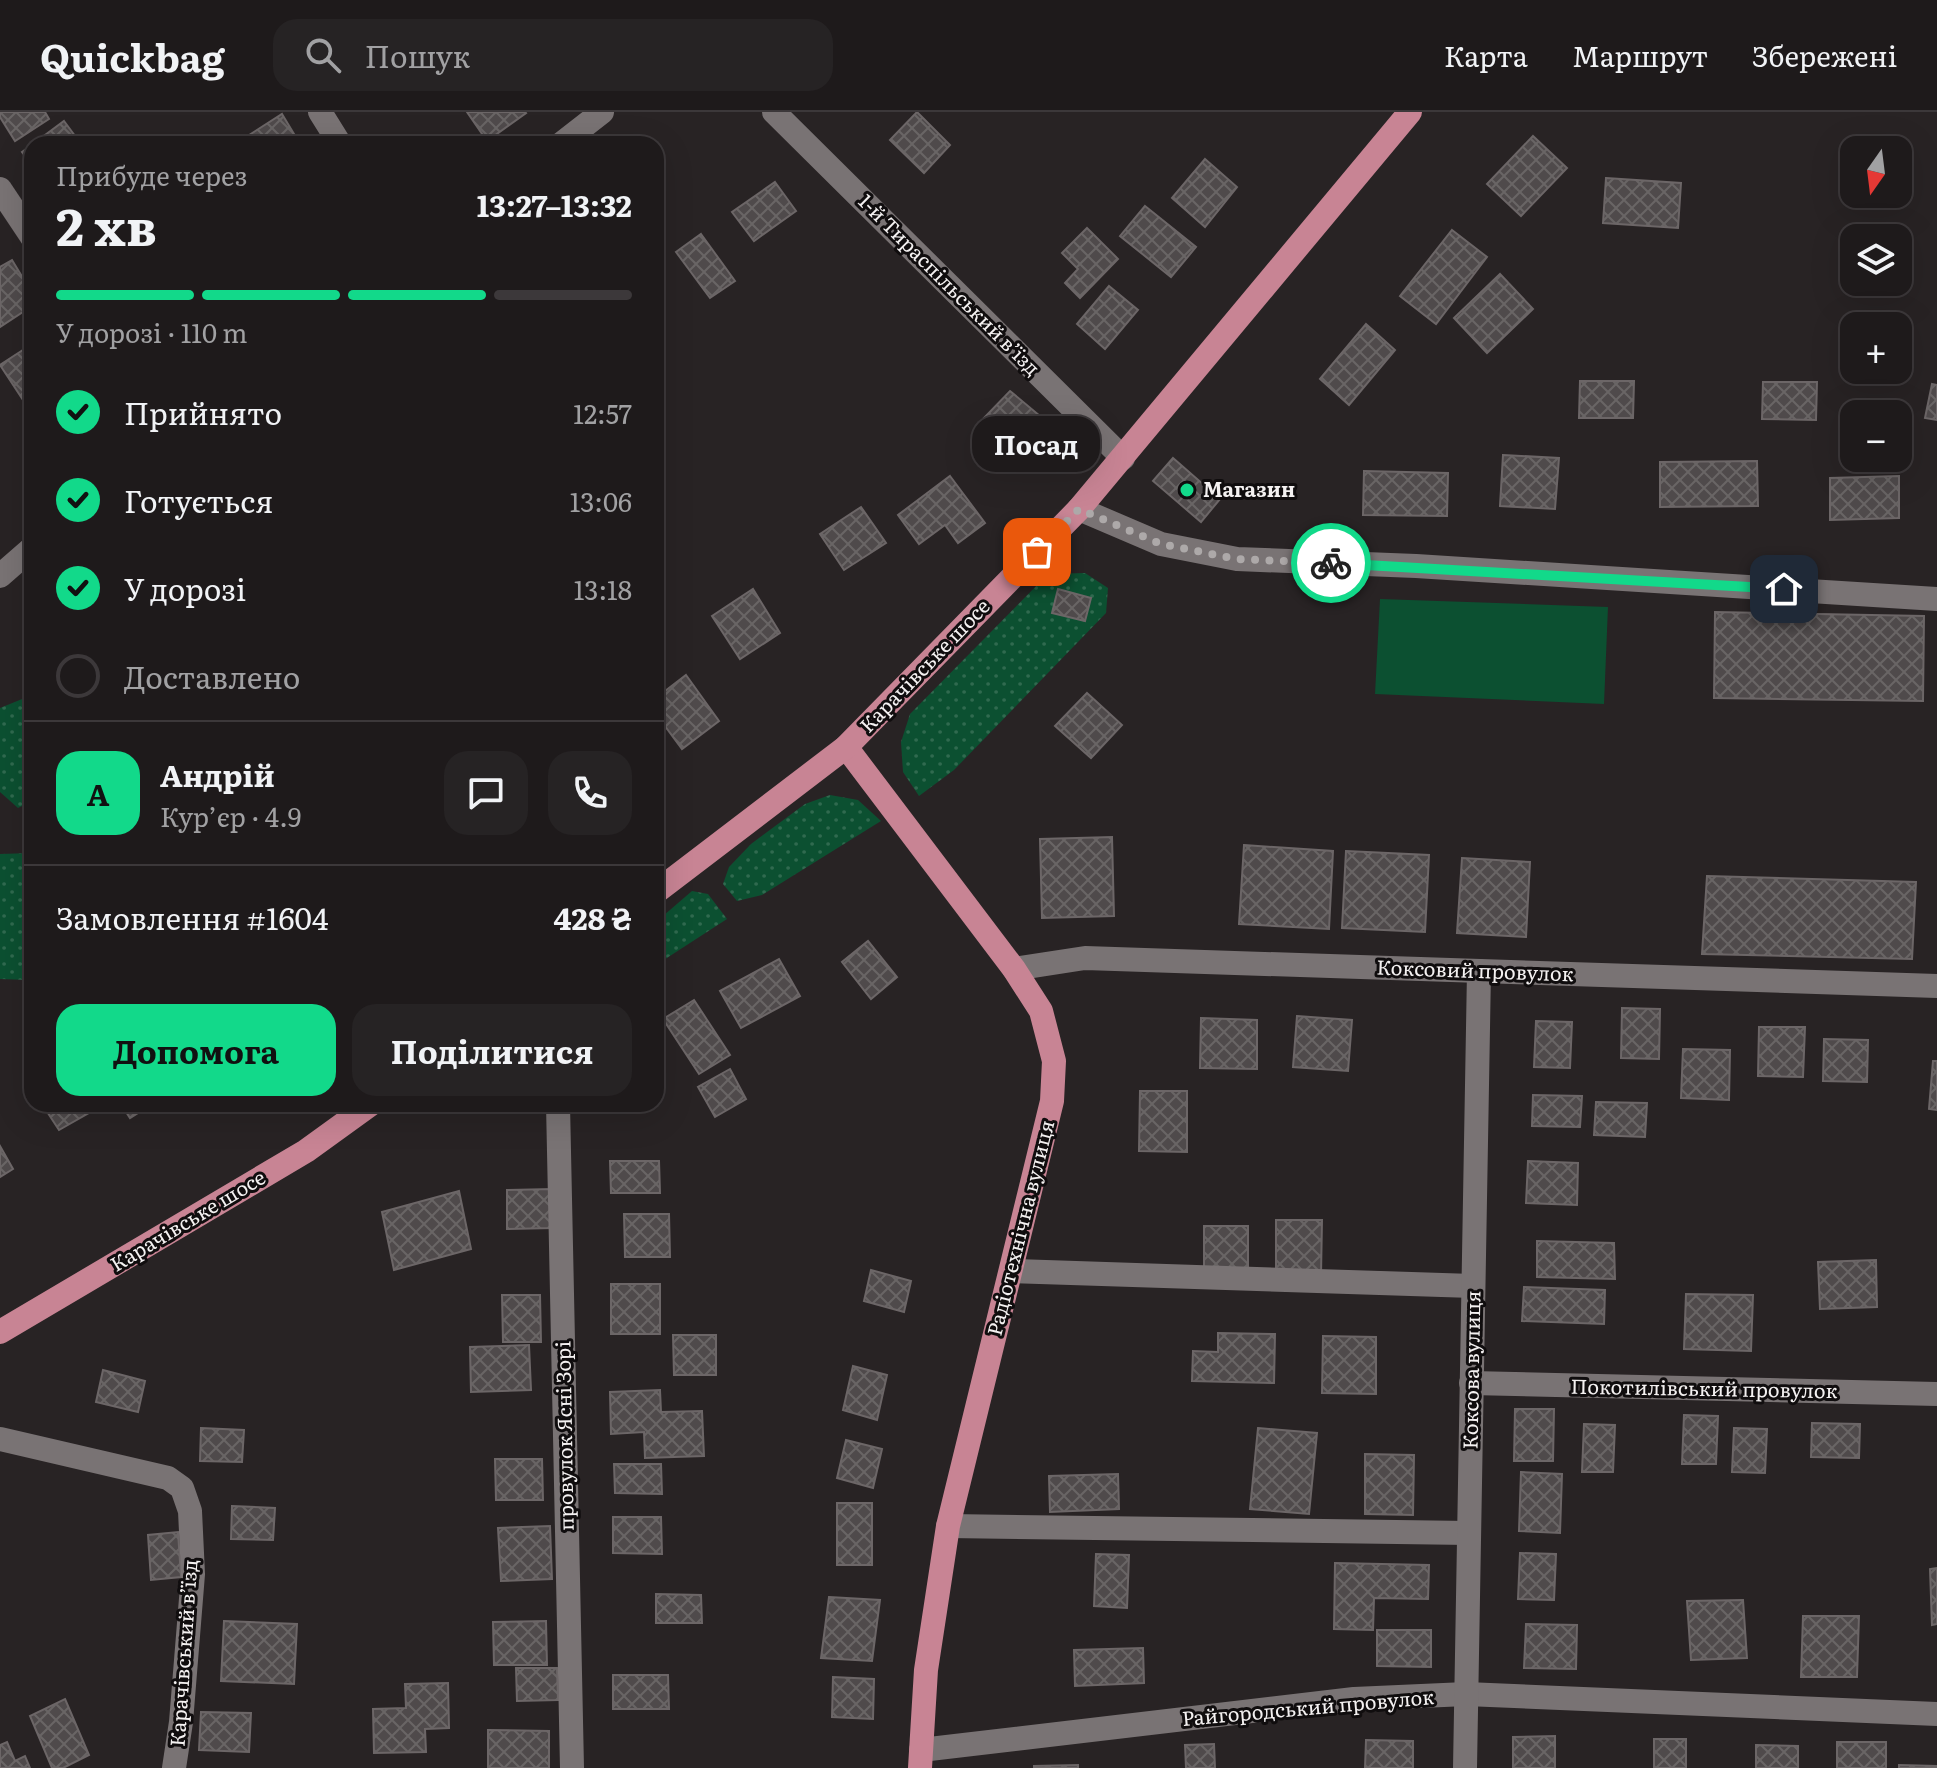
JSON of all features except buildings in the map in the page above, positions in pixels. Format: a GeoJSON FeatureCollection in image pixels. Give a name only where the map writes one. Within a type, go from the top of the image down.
{"type":"FeatureCollection","features":[{"type":"Feature","properties":{"kind":"main road","name":"Карачівське шосе"},"geometry":{"type":"LineString","coordinates":[[664,886],[846,747],[1079,509],[1410,112]]}},
{"type":"Feature","properties":{"kind":"main road","name":"Радіотехнічна вулиця"},"geometry":{"type":"LineString","coordinates":[[846,747],[1014,969],[1041,1011],[1054,1061],[1052,1101],[948,1526],[926,1670],[920,1759]]}},
{"type":"Feature","properties":{"kind":"main road","name":"Карачівське шосе"},"geometry":{"type":"LineString","coordinates":[[0,1332],[306,1151],[360,1112]]}},
{"type":"Feature","properties":{"kind":"street"},"geometry":{"type":"LineString","coordinates":[[320,112],[335,136]]}},
{"type":"Feature","properties":{"kind":"street"},"geometry":{"type":"LineString","coordinates":[[571,136],[602,112]]}},
{"type":"Feature","properties":{"kind":"street","name":"1-й Тираспільський в’їзд"},"geometry":{"type":"LineString","coordinates":[[778,114],[1123,458]]}},
{"type":"Feature","properties":{"kind":"street"},"geometry":{"type":"LineString","coordinates":[[0,189],[24,225]]}},
{"type":"Feature","properties":{"kind":"street"},"geometry":{"type":"LineString","coordinates":[[1079,509],[1161,544],[1237,559],[1416,566],[1937,599]]}},
{"type":"Feature","properties":{"kind":"street"},"geometry":{"type":"LineString","coordinates":[[0,576],[24,555]]}},
{"type":"Feature","properties":{"kind":"street","name":"Коксовий провулок"},"geometry":{"type":"LineString","coordinates":[[1014,969],[1085,958],[1937,986]]}},
{"type":"Feature","properties":{"kind":"street","name":"Коксова вулиця"},"geometry":{"type":"LineString","coordinates":[[1465,1768],[1479,971]]}},
{"type":"Feature","properties":{"kind":"street","name":"провулок Ясні Зорі"},"geometry":{"type":"LineString","coordinates":[[558,1112],[572,1768]]}},
{"type":"Feature","properties":{"kind":"street"},"geometry":{"type":"LineString","coordinates":[[1012,1271],[1473,1286]]}},
{"type":"Feature","properties":{"kind":"street","name":"Покотилівський провулок"},"geometry":{"type":"LineString","coordinates":[[1471,1383],[1937,1394]]}},
{"type":"Feature","properties":{"kind":"street","name":"Карачівський в’їзд"},"geometry":{"type":"LineString","coordinates":[[0,1439],[168,1478],[182,1488],[190,1511],[193,1574],[181,1722],[174,1768]]}},
{"type":"Feature","properties":{"kind":"street"},"geometry":{"type":"LineString","coordinates":[[948,1526],[1469,1533]]}},
{"type":"Feature","properties":{"kind":"street","name":"Райгородський провулок"},"geometry":{"type":"LineString","coordinates":[[920,1759],[1354,1699],[1466,1694],[1937,1714]]}},
{"type":"Feature","properties":{"kind":"green space"},"geometry":{"type":"Polygon","coordinates":[[[1085,573],[1108,588],[1106,613],[954,770],[919,796],[903,772],[901,742],[910,714],[1048,574],[1085,573]]]}},
{"type":"Feature","properties":{"kind":"green space"},"geometry":{"type":"Polygon","coordinates":[[[1380,599],[1608,607],[1604,704],[1375,694],[1380,599]]]}},
{"type":"Feature","properties":{"kind":"green space"},"geometry":{"type":"Polygon","coordinates":[[[24,698],[24,805],[18,808],[0,792],[0,708],[24,698]]]}},
{"type":"Feature","properties":{"kind":"green space"},"geometry":{"type":"Polygon","coordinates":[[[830,795],[858,800],[881,821],[762,895],[737,901],[723,884],[729,867],[751,844],[805,804],[830,795]]]}},
{"type":"Feature","properties":{"kind":"green space"},"geometry":{"type":"Polygon","coordinates":[[[24,853],[24,980],[0,979],[0,854],[24,853]]]}},
{"type":"Feature","properties":{"kind":"green space"},"geometry":{"type":"Polygon","coordinates":[[[692,891],[708,894],[727,919],[664,960],[664,915],[692,891]]]}},
{"type":"Feature","properties":{"kind":"way so far"},"geometry":{"type":"LineString","coordinates":[[1037,552],[1079,509],[1161,544],[1237,559],[1331,563]]}},
{"type":"Feature","properties":{"kind":"place","name":"Магазин"},"geometry":{"type":"Point","coordinates":[1187,490]}},
{"type":"Feature","properties":{"kind":"place","name":"Посад"},"geometry":{"type":"Point","coordinates":[1037,552]}},
{"type":"Feature","properties":{"kind":"route"},"geometry":{"type":"LineString","coordinates":[[1331,563],[1784,589]]}}]}
